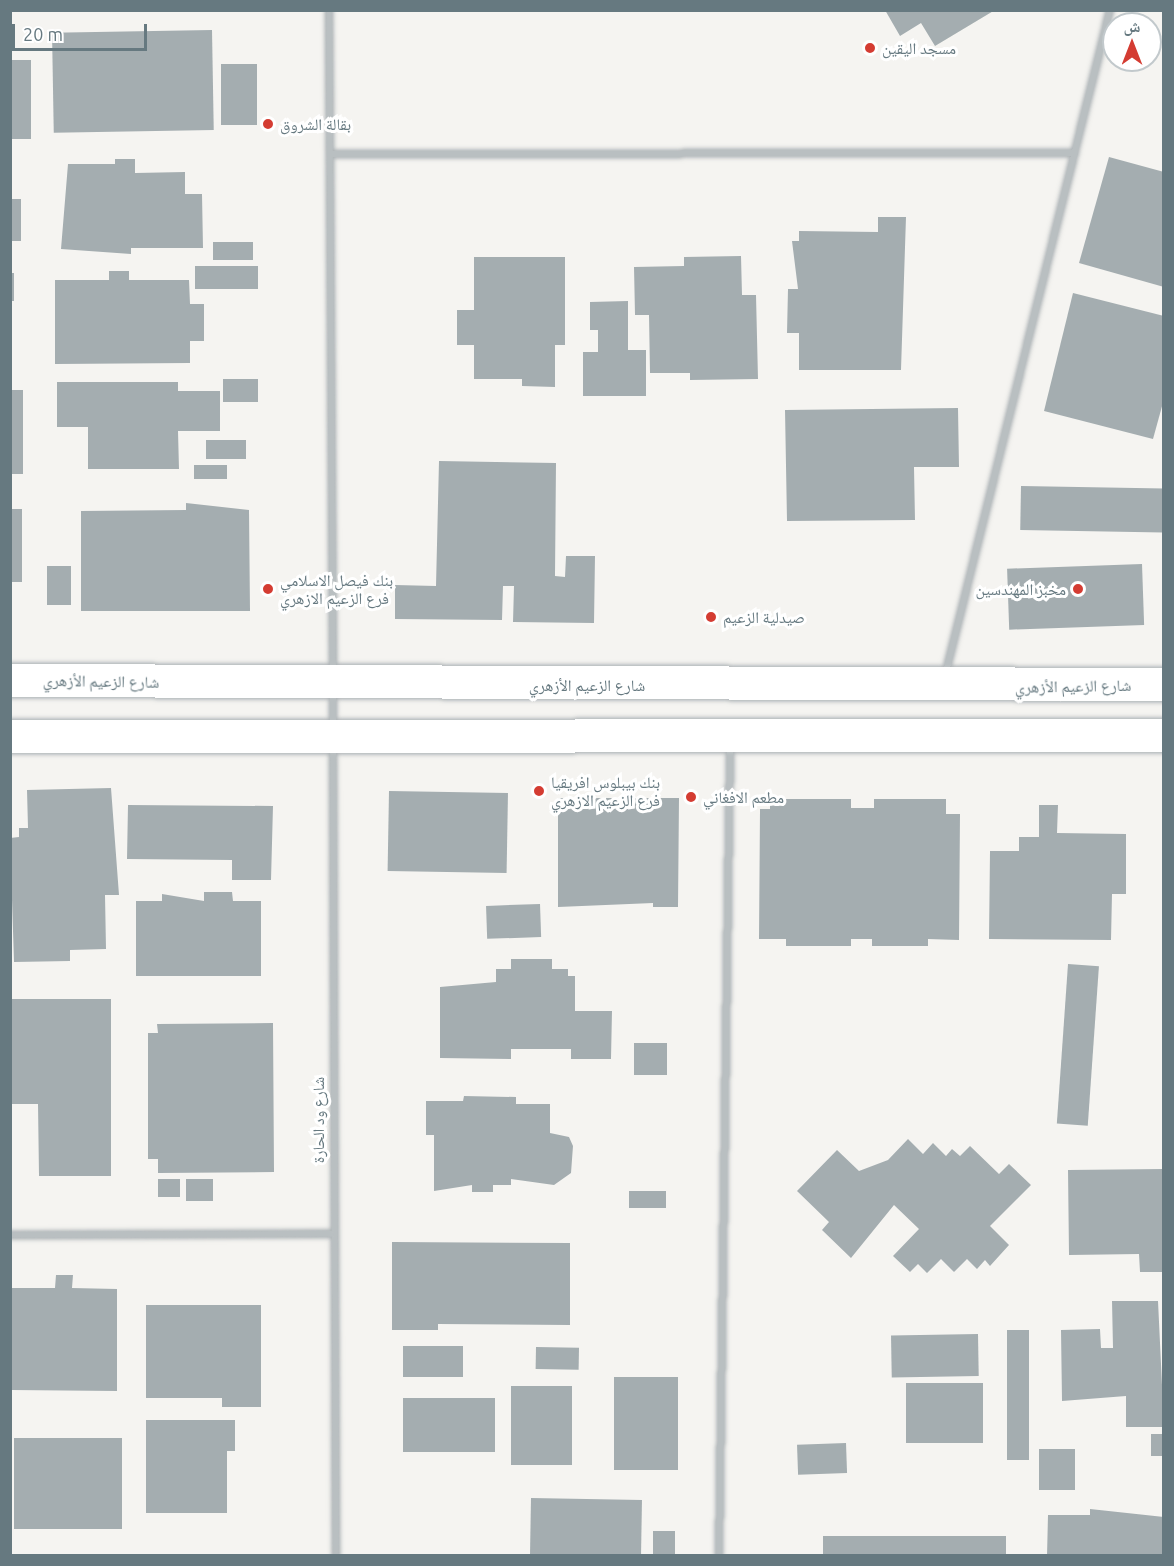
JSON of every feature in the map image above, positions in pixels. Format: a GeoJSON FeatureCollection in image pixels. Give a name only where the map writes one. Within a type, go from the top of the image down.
{"type":"FeatureCollection","features":[{"type":"Feature","properties":{"kind":"main road","name":"شارع الزعيم الأزهري"},"geometry":{"type":"LineString","coordinates":[[10,680],[942,687],[1164,684]]}},
{"type":"Feature","properties":{"kind":"main road"},"geometry":{"type":"LineString","coordinates":[[10,736],[1164,735]]}},
{"type":"Feature","properties":{"kind":"street","name":"شارع ود الحارة"},"geometry":{"type":"LineString","coordinates":[[329,10],[333,684],[330,1234],[336,1556]]}},
{"type":"Feature","properties":{"kind":"street"},"geometry":{"type":"LineString","coordinates":[[942,687],[1110,10]]}},
{"type":"Feature","properties":{"kind":"street"},"geometry":{"type":"LineString","coordinates":[[330,154],[1075,153]]}},
{"type":"Feature","properties":{"kind":"street"},"geometry":{"type":"LineString","coordinates":[[720,1556],[730,734]]}},
{"type":"Feature","properties":{"kind":"street"},"geometry":{"type":"LineString","coordinates":[[10,1235],[330,1234]]}},
{"type":"Feature","properties":{"kind":"building"},"geometry":{"type":"Polygon","coordinates":[[[885,10],[995,10],[935,46],[921,23],[900,36],[885,10]]]}},
{"type":"Feature","properties":{"kind":"building"},"geometry":{"type":"Polygon","coordinates":[[[212,30],[214,130],[54,133],[52,33],[212,30]]]}},
{"type":"Feature","properties":{"kind":"building"},"geometry":{"type":"Polygon","coordinates":[[[10,60],[31,60],[31,139],[10,139],[10,60]]]}},
{"type":"Feature","properties":{"kind":"building"},"geometry":{"type":"Polygon","coordinates":[[[221,64],[257,64],[257,125],[221,125],[221,64]]]}},
{"type":"Feature","properties":{"kind":"building"},"geometry":{"type":"Polygon","coordinates":[[[1109,157],[1164,172],[1164,287],[1079,263],[1109,157]]]}},
{"type":"Feature","properties":{"kind":"building"},"geometry":{"type":"Polygon","coordinates":[[[115,159],[135,159],[135,173],[185,172],[185,194],[202,194],[203,248],[131,248],[131,254],[61,249],[68,164],[115,164],[115,159]]]}},
{"type":"Feature","properties":{"kind":"building"},"geometry":{"type":"Polygon","coordinates":[[[10,199],[21,199],[21,241],[10,241],[10,199]]]}},
{"type":"Feature","properties":{"kind":"building"},"geometry":{"type":"Polygon","coordinates":[[[878,217],[906,217],[901,370],[799,370],[799,333],[787,333],[788,289],[798,289],[792,241],[799,241],[799,231],[878,232],[878,217]]]}},
{"type":"Feature","properties":{"kind":"building"},"geometry":{"type":"Polygon","coordinates":[[[213,242],[253,242],[253,260],[213,260],[213,242]]]}},
{"type":"Feature","properties":{"kind":"building"},"geometry":{"type":"Polygon","coordinates":[[[741,256],[742,295],[756,295],[758,379],[690,380],[690,373],[650,373],[649,315],[635,315],[634,267],[684,266],[684,257],[741,256]]]}},
{"type":"Feature","properties":{"kind":"building"},"geometry":{"type":"Polygon","coordinates":[[[474,257],[565,257],[565,345],[555,345],[555,387],[522,386],[522,379],[474,379],[474,345],[457,345],[457,310],[474,310],[474,257]]]}},
{"type":"Feature","properties":{"kind":"building"},"geometry":{"type":"Polygon","coordinates":[[[195,266],[258,266],[258,289],[195,289],[195,266]]]}},
{"type":"Feature","properties":{"kind":"building"},"geometry":{"type":"Polygon","coordinates":[[[109,271],[129,271],[129,280],[189,280],[190,304],[204,304],[204,341],[190,341],[190,363],[55,364],[55,280],[109,280],[109,271]]]}},
{"type":"Feature","properties":{"kind":"building"},"geometry":{"type":"Polygon","coordinates":[[[10,273],[14,273],[14,301],[10,301],[10,273]]]}},
{"type":"Feature","properties":{"kind":"building"},"geometry":{"type":"Polygon","coordinates":[[[1073,293],[1164,316],[1164,399],[1153,439],[1044,411],[1073,293]]]}},
{"type":"Feature","properties":{"kind":"building"},"geometry":{"type":"Polygon","coordinates":[[[628,301],[628,350],[646,350],[646,396],[583,396],[583,352],[598,352],[598,330],[590,330],[590,302],[628,301]]]}},
{"type":"Feature","properties":{"kind":"building"},"geometry":{"type":"Polygon","coordinates":[[[223,379],[258,379],[258,402],[223,402],[223,379]]]}},
{"type":"Feature","properties":{"kind":"building"},"geometry":{"type":"Polygon","coordinates":[[[57,382],[178,382],[178,391],[220,391],[220,431],[178,431],[179,469],[88,469],[88,427],[57,427],[57,382]]]}},
{"type":"Feature","properties":{"kind":"building"},"geometry":{"type":"Polygon","coordinates":[[[10,390],[23,390],[23,474],[10,474],[10,390]]]}},
{"type":"Feature","properties":{"kind":"building"},"geometry":{"type":"Polygon","coordinates":[[[958,408],[959,467],[914,467],[915,520],[787,521],[785,410],[958,408]]]}},
{"type":"Feature","properties":{"kind":"building"},"geometry":{"type":"Polygon","coordinates":[[[206,440],[246,440],[246,459],[206,459],[206,440]]]}},
{"type":"Feature","properties":{"kind":"building"},"geometry":{"type":"Polygon","coordinates":[[[439,461],[556,463],[555,576],[565,577],[566,556],[595,556],[594,623],[513,622],[514,586],[503,586],[502,620],[395,619],[395,585],[436,586],[439,461]]]}},
{"type":"Feature","properties":{"kind":"building"},"geometry":{"type":"Polygon","coordinates":[[[194,465],[227,465],[227,479],[194,479],[194,465]]]}},
{"type":"Feature","properties":{"kind":"building"},"geometry":{"type":"Polygon","coordinates":[[[1021,486],[1164,488],[1163,532],[1020,530],[1021,486]]]}},
{"type":"Feature","properties":{"kind":"building"},"geometry":{"type":"Polygon","coordinates":[[[186,503],[249,510],[250,611],[81,611],[81,511],[186,510],[186,503]]]}},
{"type":"Feature","properties":{"kind":"building"},"geometry":{"type":"Polygon","coordinates":[[[10,509],[22,509],[22,582],[10,582],[10,509]]]}},
{"type":"Feature","properties":{"kind":"building"},"geometry":{"type":"Polygon","coordinates":[[[1142,564],[1144,625],[1009,630],[1007,569],[1142,564]]]}},
{"type":"Feature","properties":{"kind":"building"},"geometry":{"type":"Polygon","coordinates":[[[47,566],[71,566],[71,605],[47,605],[47,566]]]}},
{"type":"Feature","properties":{"kind":"building"},"geometry":{"type":"Polygon","coordinates":[[[111,788],[119,895],[105,895],[106,949],[70,950],[70,961],[14,962],[10,838],[19,837],[19,828],[28,828],[27,790],[111,788]]]}},
{"type":"Feature","properties":{"kind":"building"},"geometry":{"type":"Polygon","coordinates":[[[389,791],[508,793],[507,873],[388,871],[389,791]]]}},
{"type":"Feature","properties":{"kind":"building"},"geometry":{"type":"Polygon","coordinates":[[[558,798],[679,798],[678,907],[653,907],[653,903],[558,907],[558,798]]]}},
{"type":"Feature","properties":{"kind":"building"},"geometry":{"type":"Polygon","coordinates":[[[770,799],[851,799],[851,808],[874,808],[874,799],[946,799],[946,814],[960,814],[959,940],[928,939],[928,946],[872,946],[872,939],[851,939],[851,946],[786,946],[786,939],[759,939],[760,809],[770,809],[770,799]]]}},
{"type":"Feature","properties":{"kind":"building"},"geometry":{"type":"Polygon","coordinates":[[[128,805],[273,806],[271,880],[232,880],[232,860],[127,859],[128,805]]]}},
{"type":"Feature","properties":{"kind":"building"},"geometry":{"type":"Polygon","coordinates":[[[1039,805],[1058,805],[1057,833],[1126,834],[1126,894],[1112,894],[1111,940],[989,939],[990,851],[1019,851],[1019,837],[1039,837],[1039,805]]]}},
{"type":"Feature","properties":{"kind":"building"},"geometry":{"type":"Polygon","coordinates":[[[204,892],[232,892],[233,901],[261,901],[261,976],[136,976],[136,901],[162,901],[162,894],[204,901],[204,892]]]}},
{"type":"Feature","properties":{"kind":"building"},"geometry":{"type":"Polygon","coordinates":[[[540,904],[541,937],[487,939],[486,906],[540,904]]]}},
{"type":"Feature","properties":{"kind":"building"},"geometry":{"type":"Polygon","coordinates":[[[511,959],[552,959],[552,969],[568,969],[568,976],[575,976],[575,1011],[612,1011],[611,1059],[571,1059],[571,1049],[511,1049],[511,1059],[440,1058],[440,987],[496,982],[496,969],[511,969],[511,959]]]}},
{"type":"Feature","properties":{"kind":"building"},"geometry":{"type":"Polygon","coordinates":[[[1068,964],[1099,966],[1088,1126],[1057,1124],[1068,964]]]}},
{"type":"Feature","properties":{"kind":"building"},"geometry":{"type":"Polygon","coordinates":[[[10,999],[111,999],[111,1176],[39,1176],[38,1104],[10,1104],[10,999]]]}},
{"type":"Feature","properties":{"kind":"building"},"geometry":{"type":"Polygon","coordinates":[[[273,1023],[274,1172],[158,1173],[158,1159],[148,1159],[148,1033],[158,1033],[157,1024],[273,1023]]]}},
{"type":"Feature","properties":{"kind":"building"},"geometry":{"type":"Polygon","coordinates":[[[634,1043],[667,1043],[667,1075],[634,1075],[634,1043]]]}},
{"type":"Feature","properties":{"kind":"building"},"geometry":{"type":"Polygon","coordinates":[[[464,1096],[516,1097],[516,1104],[550,1104],[550,1133],[569,1137],[573,1146],[571,1173],[554,1185],[511,1179],[511,1185],[493,1185],[493,1192],[472,1192],[472,1185],[434,1191],[434,1135],[426,1135],[426,1101],[463,1101],[464,1096]]]}},
{"type":"Feature","properties":{"kind":"building"},"geometry":{"type":"Polygon","coordinates":[[[908,1139],[923,1154],[933,1143],[946,1156],[952,1149],[960,1156],[970,1146],[999,1174],[1009,1164],[1031,1185],[990,1226],[1009,1245],[990,1266],[985,1260],[977,1269],[967,1259],[954,1272],[941,1259],[927,1273],[918,1264],[910,1272],[893,1256],[919,1229],[894,1205],[851,1258],[822,1230],[829,1222],[797,1191],[837,1150],[859,1171],[888,1160],[908,1139]]]}},
{"type":"Feature","properties":{"kind":"building"},"geometry":{"type":"Polygon","coordinates":[[[1164,1169],[1164,1272],[1140,1272],[1139,1254],[1069,1255],[1068,1170],[1164,1169]]]}},
{"type":"Feature","properties":{"kind":"building"},"geometry":{"type":"Polygon","coordinates":[[[158,1179],[180,1179],[180,1197],[158,1197],[158,1179]]]}},
{"type":"Feature","properties":{"kind":"building"},"geometry":{"type":"Polygon","coordinates":[[[186,1179],[213,1179],[213,1201],[186,1201],[186,1179]]]}},
{"type":"Feature","properties":{"kind":"building"},"geometry":{"type":"Polygon","coordinates":[[[629,1191],[666,1191],[666,1208],[629,1208],[629,1191]]]}},
{"type":"Feature","properties":{"kind":"building"},"geometry":{"type":"Polygon","coordinates":[[[392,1242],[570,1243],[570,1325],[438,1324],[438,1330],[392,1330],[392,1242]]]}},
{"type":"Feature","properties":{"kind":"building"},"geometry":{"type":"Polygon","coordinates":[[[56,1275],[73,1275],[72,1288],[117,1289],[117,1391],[11,1390],[11,1288],[55,1288],[56,1275]]]}},
{"type":"Feature","properties":{"kind":"building"},"geometry":{"type":"Polygon","coordinates":[[[1112,1301],[1158,1301],[1164,1427],[1126,1427],[1126,1396],[1062,1401],[1061,1330],[1100,1329],[1101,1348],[1113,1348],[1112,1301]]]}},
{"type":"Feature","properties":{"kind":"building"},"geometry":{"type":"Polygon","coordinates":[[[146,1305],[261,1305],[261,1407],[222,1407],[222,1398],[146,1398],[146,1305]]]}},
{"type":"Feature","properties":{"kind":"building"},"geometry":{"type":"Polygon","coordinates":[[[1007,1330],[1029,1330],[1029,1460],[1007,1460],[1007,1330]]]}},
{"type":"Feature","properties":{"kind":"building"},"geometry":{"type":"Polygon","coordinates":[[[978,1334],[979,1376],[892,1378],[891,1336],[978,1334]]]}},
{"type":"Feature","properties":{"kind":"building"},"geometry":{"type":"Polygon","coordinates":[[[403,1346],[463,1346],[463,1377],[403,1377],[403,1346]]]}},
{"type":"Feature","properties":{"kind":"building"},"geometry":{"type":"Polygon","coordinates":[[[536,1347],[579,1348],[579,1370],[536,1369],[536,1347]]]}},
{"type":"Feature","properties":{"kind":"building"},"geometry":{"type":"Polygon","coordinates":[[[614,1377],[678,1377],[678,1470],[614,1470],[614,1377]]]}},
{"type":"Feature","properties":{"kind":"building"},"geometry":{"type":"Polygon","coordinates":[[[906,1383],[983,1383],[983,1443],[906,1443],[906,1383]]]}},
{"type":"Feature","properties":{"kind":"building"},"geometry":{"type":"Polygon","coordinates":[[[511,1386],[572,1386],[572,1465],[511,1465],[511,1386]]]}},
{"type":"Feature","properties":{"kind":"building"},"geometry":{"type":"Polygon","coordinates":[[[403,1398],[495,1398],[495,1452],[403,1452],[403,1398]]]}},
{"type":"Feature","properties":{"kind":"building"},"geometry":{"type":"Polygon","coordinates":[[[146,1420],[235,1420],[235,1451],[227,1451],[227,1513],[146,1513],[146,1420]]]}},
{"type":"Feature","properties":{"kind":"building"},"geometry":{"type":"Polygon","coordinates":[[[1151,1434],[1164,1434],[1164,1456],[1151,1456],[1151,1434]]]}},
{"type":"Feature","properties":{"kind":"building"},"geometry":{"type":"Polygon","coordinates":[[[14,1438],[122,1438],[122,1529],[14,1529],[14,1438]]]}},
{"type":"Feature","properties":{"kind":"building"},"geometry":{"type":"Polygon","coordinates":[[[846,1443],[847,1473],[798,1475],[797,1445],[846,1443]]]}},
{"type":"Feature","properties":{"kind":"building"},"geometry":{"type":"Polygon","coordinates":[[[1039,1449],[1075,1449],[1075,1490],[1039,1490],[1039,1449]]]}},
{"type":"Feature","properties":{"kind":"building"},"geometry":{"type":"Polygon","coordinates":[[[531,1498],[642,1500],[641,1556],[530,1556],[531,1498]]]}},
{"type":"Feature","properties":{"kind":"building"},"geometry":{"type":"Polygon","coordinates":[[[1090,1509],[1164,1517],[1164,1556],[1047,1556],[1048,1515],[1090,1515],[1090,1509]]]}},
{"type":"Feature","properties":{"kind":"building"},"geometry":{"type":"Polygon","coordinates":[[[653,1531],[675,1531],[675,1556],[653,1556],[653,1531]]]}},
{"type":"Feature","properties":{"kind":"building"},"geometry":{"type":"Polygon","coordinates":[[[823,1536],[1006,1536],[1006,1556],[823,1556],[823,1536]]]}},
{"type":"Feature","properties":{"kind":"place","name":"مسجد اليقين"},"geometry":{"type":"Point","coordinates":[870,48]}},
{"type":"Feature","properties":{"kind":"place","name":"بقالة الشروق"},"geometry":{"type":"Point","coordinates":[268,124]}},
{"type":"Feature","properties":{"kind":"place","name":"بنك فيصل الاسلامي فرع الزعيم الازهري"},"geometry":{"type":"Point","coordinates":[268,589]}},
{"type":"Feature","properties":{"kind":"place","name":"مخبز المهندسين"},"geometry":{"type":"Point","coordinates":[1078,589]}},
{"type":"Feature","properties":{"kind":"place","name":"صيدلية الزعيم"},"geometry":{"type":"Point","coordinates":[711,617]}},
{"type":"Feature","properties":{"kind":"place","name":"بنك بيبلوس افريقيا فرع الزعيم الازهري"},"geometry":{"type":"Point","coordinates":[539,791]}},
{"type":"Feature","properties":{"kind":"place","name":"مطعم الافغاني"},"geometry":{"type":"Point","coordinates":[691,797]}}]}
